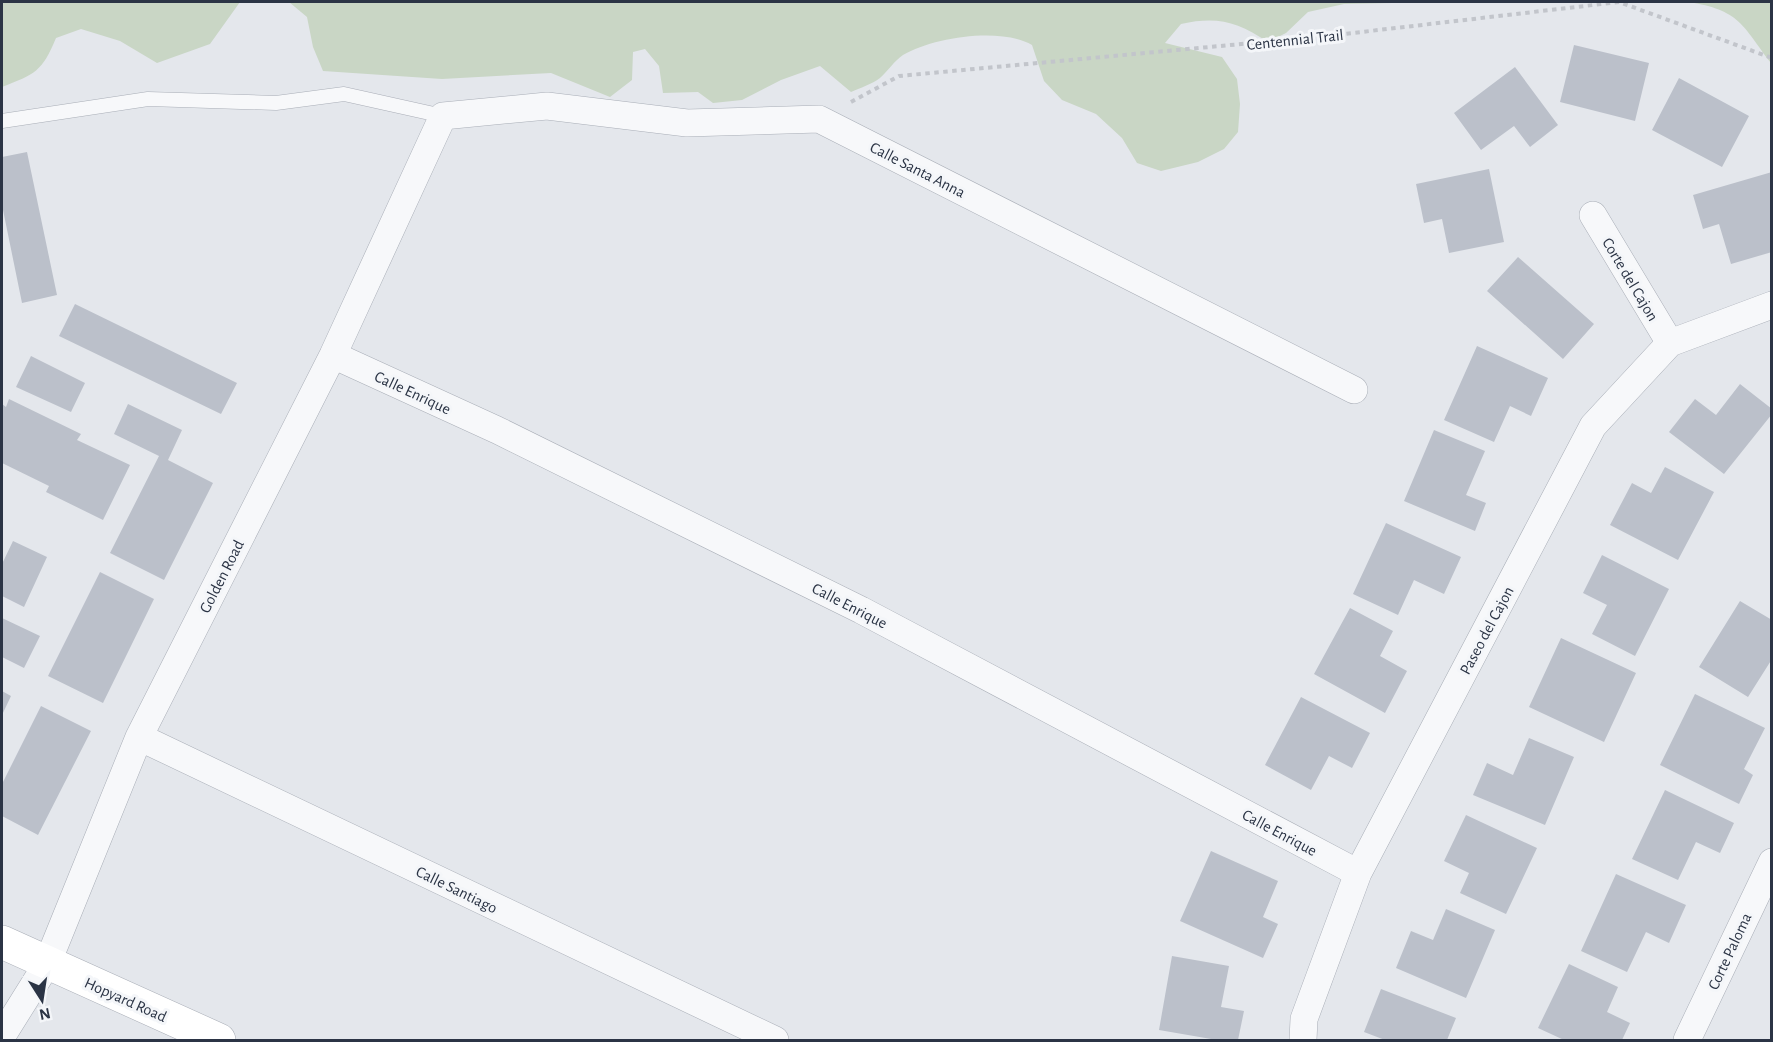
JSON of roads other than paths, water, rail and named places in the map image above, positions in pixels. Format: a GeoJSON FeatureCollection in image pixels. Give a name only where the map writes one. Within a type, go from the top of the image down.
{"type":"FeatureCollection","features":[{"type":"Feature","properties":{"kind":"main road","name":"Hopyard Road"},"geometry":{"type":"LineString","coordinates":[[2,942],[219,1041]]}},
{"type":"Feature","properties":{"kind":"street","name":"Calle Santa Anna"},"geometry":{"type":"LineString","coordinates":[[443,116],[547,106],[687,123],[819,119],[1354,390]]}},
{"type":"Feature","properties":{"kind":"street","name":"Golden Road"},"geometry":{"type":"LineString","coordinates":[[2,1036],[47,964],[139,737],[333,354],[443,116]]}},
{"type":"Feature","properties":{"kind":"street","name":"Corte del Cajon"},"geometry":{"type":"LineString","coordinates":[[1593,215],[1670,343]]}},
{"type":"Feature","properties":{"kind":"street","name":"Paseo del Cajon"},"geometry":{"type":"LineString","coordinates":[[1303,1041],[1304,1019],[1359,873],[1593,426],[1670,343],[1772,304]]}},
{"type":"Feature","properties":{"kind":"street","name":"Calle Enrique"},"geometry":{"type":"LineString","coordinates":[[333,354],[497,430],[861,610],[1359,873]]}},
{"type":"Feature","properties":{"kind":"street","name":"Calle Santiago"},"geometry":{"type":"LineString","coordinates":[[139,737],[775,1041]]}},
{"type":"Feature","properties":{"kind":"street","name":"Corte Paloma"},"geometry":{"type":"LineString","coordinates":[[1686,1041],[1772,862]]}},
{"type":"Feature","properties":{"kind":"lane"},"geometry":{"type":"LineString","coordinates":[[2,121],[148,99],[276,103],[344,94],[443,116]]}}]}
